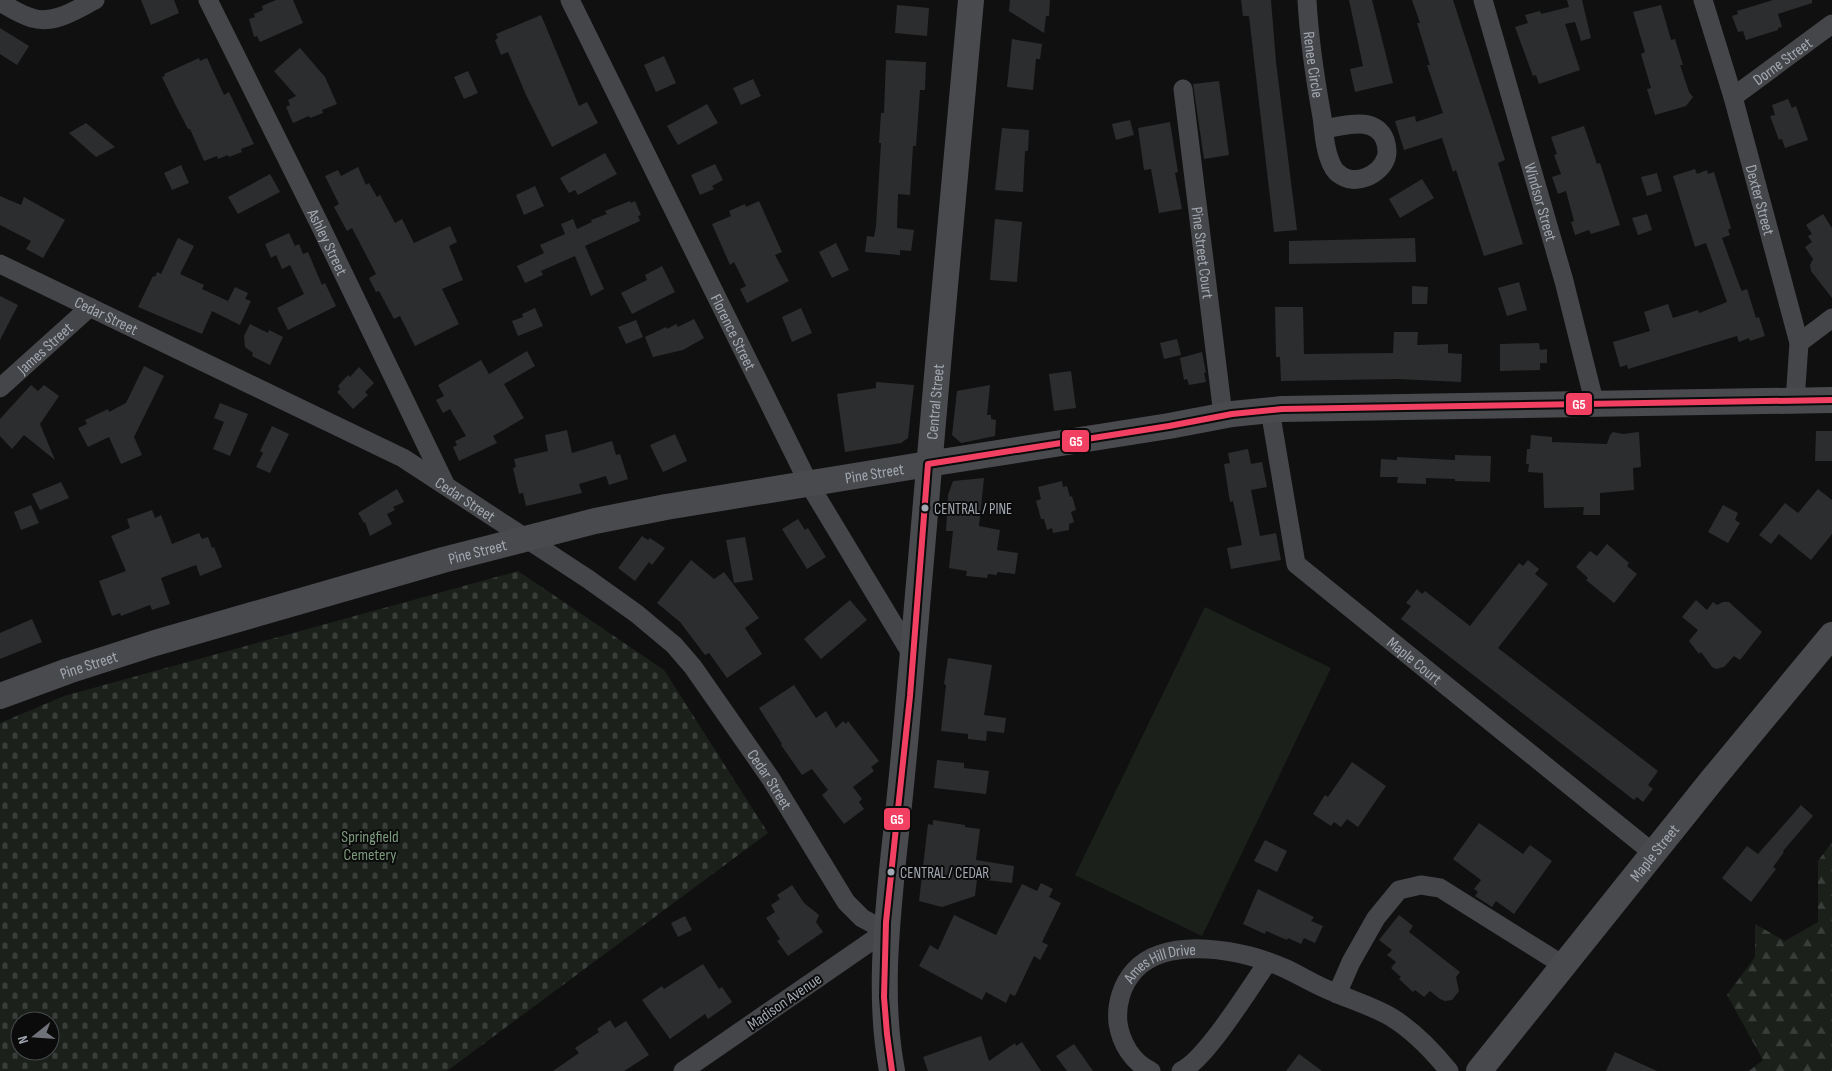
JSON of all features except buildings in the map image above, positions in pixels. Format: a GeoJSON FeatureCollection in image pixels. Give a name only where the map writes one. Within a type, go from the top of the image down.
{"type":"FeatureCollection","features":[{"type":"Feature","properties":{"kind":"main road","name":"Central Street"},"geometry":{"type":"LineString","coordinates":[[892,1071],[887,1041],[885,1010],[886,931],[971,0]]}},
{"type":"Feature","properties":{"kind":"main road","name":"Pine Street"},"geometry":{"type":"LineString","coordinates":[[0,696],[155,643],[397,573],[595,521],[657,509],[1223,416],[1270,410],[1832,400]]}},
{"type":"Feature","properties":{"kind":"main road","name":"Maple Street"},"geometry":{"type":"LineString","coordinates":[[1479,1071],[1832,635]]}},
{"type":"Feature","properties":{"kind":"street"},"geometry":{"type":"LineString","coordinates":[[0,2],[28,17],[46,20],[59,17],[95,0]]}},
{"type":"Feature","properties":{"kind":"street","name":"Ashley Street"},"geometry":{"type":"LineString","coordinates":[[208,0],[319,223],[446,486]]}},
{"type":"Feature","properties":{"kind":"street","name":"Florence Street"},"geometry":{"type":"LineString","coordinates":[[570,0],[809,484],[912,655]]}},
{"type":"Feature","properties":{"kind":"street","name":"Renee Circle"},"geometry":{"type":"LineString","coordinates":[[1307,0],[1311,49],[1324,129]]}},
{"type":"Feature","properties":{"kind":"street","name":"Windsor Street"},"geometry":{"type":"LineString","coordinates":[[1483,0],[1564,281],[1596,405]]}},
{"type":"Feature","properties":{"kind":"street","name":"Dexter Street"},"geometry":{"type":"LineString","coordinates":[[1703,0],[1733,97],[1799,343],[1795,401]]}},
{"type":"Feature","properties":{"kind":"street","name":"Dorne Street"},"geometry":{"type":"LineString","coordinates":[[1733,97],[1832,24]]}},
{"type":"Feature","properties":{"kind":"street","name":"Pine Street Court"},"geometry":{"type":"LineString","coordinates":[[1183,90],[1223,416]]}},
{"type":"Feature","properties":{"kind":"street","name":"Cedar Street"},"geometry":{"type":"LineString","coordinates":[[0,264],[403,458],[618,600],[674,645],[693,667],[771,779],[846,902],[862,918],[886,931]]}},
{"type":"Feature","properties":{"kind":"street","name":"James Street"},"geometry":{"type":"LineString","coordinates":[[0,388],[90,307]]}},
{"type":"Feature","properties":{"kind":"street"},"geometry":{"type":"LineString","coordinates":[[1799,343],[1832,318]]}},
{"type":"Feature","properties":{"kind":"street","name":"Maple Court"},"geometry":{"type":"LineString","coordinates":[[1270,410],[1296,564],[1654,853]]}},
{"type":"Feature","properties":{"kind":"street"},"geometry":{"type":"LineString","coordinates":[[1338,994],[1351,962],[1376,918],[1399,890],[1421,885],[1440,888],[1563,965]]}},
{"type":"Feature","properties":{"kind":"street","name":"Madison Avenue"},"geometry":{"type":"LineString","coordinates":[[683,1071],[886,931]]}},
{"type":"Feature","properties":{"kind":"street","name":"Ames Hill Drive"},"geometry":{"type":"LineString","coordinates":[[1151,1071],[1130,1054],[1123,1040],[1118,1022],[1122,992],[1139,966],[1156,955],[1190,949],[1231,952],[1268,962],[1371,1007],[1391,1017],[1427,1046],[1449,1071]]}},
{"type":"Feature","properties":{"kind":"street"},"geometry":{"type":"LineString","coordinates":[[1181,1071],[1195,1061],[1209,1046],[1268,962]]}},
{"type":"Feature","properties":{"kind":"green space","name":"Springfield Cemetery"},"geometry":{"type":"Polygon","coordinates":[[[518,571],[664,670],[768,833],[447,1071],[0,1071],[0,723],[64,696],[518,571]]]}},
{"type":"Feature","properties":{"kind":"green space"},"geometry":{"type":"Polygon","coordinates":[[[1205,607],[1331,668],[1202,936],[1075,875],[1205,607]]]}},
{"type":"Feature","properties":{"kind":"green space"},"geometry":{"type":"Polygon","coordinates":[[[1832,842],[1832,1071],[1749,1071],[1763,1060],[1727,995],[1755,957],[1755,924],[1785,941],[1818,922],[1818,861],[1832,842]]]}},
{"type":"Feature","properties":{"kind":"transit line","name":"G5"},"geometry":{"type":"LineString","coordinates":[[892,1071],[884,997],[886,922],[910,696],[928,464],[1169,426],[1232,414],[1282,409],[1832,400]]}},
{"type":"Feature","properties":{"kind":"place","name":"CENTRAL / PINE"},"geometry":{"type":"Point","coordinates":[925,508]}},
{"type":"Feature","properties":{"kind":"place","name":"CENTRAL / CEDAR"},"geometry":{"type":"Point","coordinates":[891,872]}}]}
